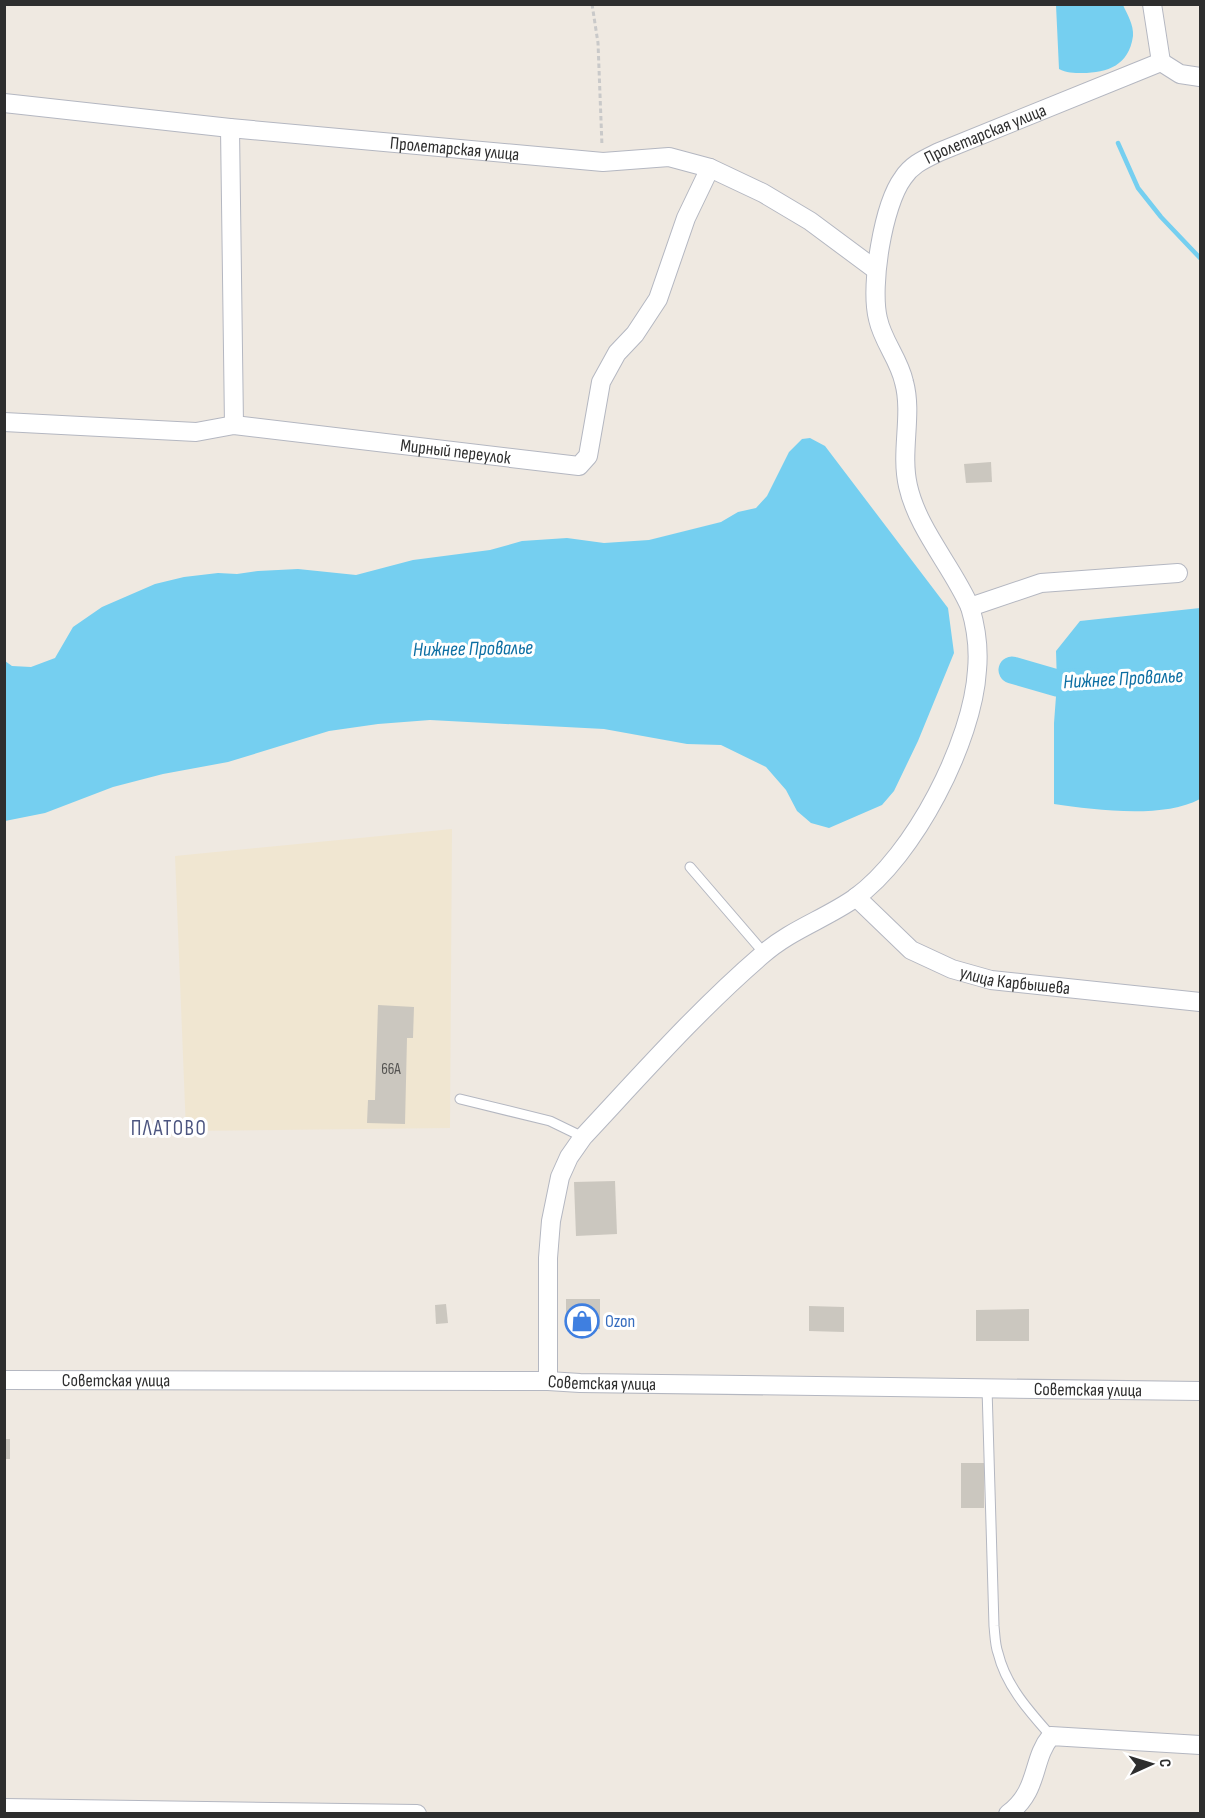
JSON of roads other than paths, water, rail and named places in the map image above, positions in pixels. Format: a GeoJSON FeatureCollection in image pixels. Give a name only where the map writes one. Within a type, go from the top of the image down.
{"type":"FeatureCollection","features":[{"type":"Feature","properties":{"kind":"street"},"geometry":{"type":"LineString","coordinates":[[1152,4],[1161,62],[1180,74],[1200,77]]}},
{"type":"Feature","properties":{"kind":"street","name":"Пролетарская улица"},"geometry":{"type":"LineString","coordinates":[[548,1381],[548,1258],[552,1210],[560,1177],[583,1137],[721,993],[764,953],[792,933],[856,897],[882,873],[905,846],[924,817],[957,751],[970,714],[977,670],[976,630],[970,607],[961,587],[922,522],[908,486],[904,445],[908,405],[904,381],[877,318],[876,270],[888,210],[902,178],[917,162],[1161,62]]}},
{"type":"Feature","properties":{"kind":"street","name":"Пролетарская улица"},"geometry":{"type":"LineString","coordinates":[[4,103],[230,128],[603,162],[669,157],[710,168],[763,193],[810,221],[876,270]]}},
{"type":"Feature","properties":{"kind":"street"},"geometry":{"type":"LineString","coordinates":[[230,128],[234,425]]}},
{"type":"Feature","properties":{"kind":"street","name":"Мирный переулок"},"geometry":{"type":"LineString","coordinates":[[4,422],[196,432],[234,425],[579,466],[588,456],[601,382],[617,353],[635,334],[658,298],[686,218],[710,168]]}},
{"type":"Feature","properties":{"kind":"street"},"geometry":{"type":"LineString","coordinates":[[970,607],[1041,583],[1178,573]]}},
{"type":"Feature","properties":{"kind":"street","name":"улица Карбышева"},"geometry":{"type":"LineString","coordinates":[[856,897],[911,950],[952,969],[991,980],[1200,1002]]}},
{"type":"Feature","properties":{"kind":"street","name":"Советская улица"},"geometry":{"type":"LineString","coordinates":[[4,1380],[548,1381],[1200,1390]]}},
{"type":"Feature","properties":{"kind":"street"},"geometry":{"type":"LineString","coordinates":[[1008,1814],[1017,1807],[1027,1793],[1044,1744],[1051,1736],[1200,1745]]}},
{"type":"Feature","properties":{"kind":"street"},"geometry":{"type":"LineString","coordinates":[[4,1808],[417,1814]]}},
{"type":"Feature","properties":{"kind":"lane"},"geometry":{"type":"LineString","coordinates":[[690,867],[764,953]]}},
{"type":"Feature","properties":{"kind":"lane"},"geometry":{"type":"LineString","coordinates":[[460,1099],[550,1121],[583,1137]]}},
{"type":"Feature","properties":{"kind":"lane"},"geometry":{"type":"LineString","coordinates":[[987,1388],[994,1626],[998,1653],[1014,1690],[1051,1736]]}},
{"type":"Feature","properties":{"kind":"water"},"geometry":{"type":"Polygon","coordinates":[[[1056,5],[1123,5],[1133,32],[1127,54],[1109,69],[1091,73],[1073,73],[1059,69],[1056,5]]]}},
{"type":"Feature","properties":{"kind":"water"},"geometry":{"type":"Polygon","coordinates":[[[810,438],[825,446],[948,608],[954,653],[918,741],[894,791],[882,805],[829,828],[811,823],[797,811],[786,790],[766,767],[721,745],[687,744],[604,729],[430,720],[329,731],[228,762],[163,774],[113,787],[45,813],[5,821],[5,661],[12,666],[31,667],[55,658],[73,627],[102,607],[155,584],[184,577],[298,569],[356,575],[413,560],[490,550],[522,541],[567,538],[604,543],[649,540],[721,522],[738,512],[756,508],[767,496],[789,452],[802,439],[810,438]]]}},
{"type":"Feature","properties":{"kind":"water"},"geometry":{"type":"Polygon","coordinates":[[[1200,608],[1200,799],[1185,805],[1148,811],[1089,809],[1054,804],[1056,651],[1080,621],[1200,608]]]}},
{"type":"Feature","properties":{"kind":"waterway"},"geometry":{"type":"LineString","coordinates":[[1118,143],[1138,188],[1161,217],[1200,258]]}},
{"type":"Feature","properties":{"kind":"waterway","name":"Нижнее Провалье"},"geometry":{"type":"LineString","coordinates":[[1012,670],[1057,683],[1093,681]]}},
{"type":"Feature","properties":{"kind":"place","name":"Ozon"},"geometry":{"type":"Point","coordinates":[582,1321]}},
{"type":"Feature","properties":{"kind":"district","name":"ПЛАТОВО"},"geometry":{"type":"Point","coordinates":[169,1128]}}]}
